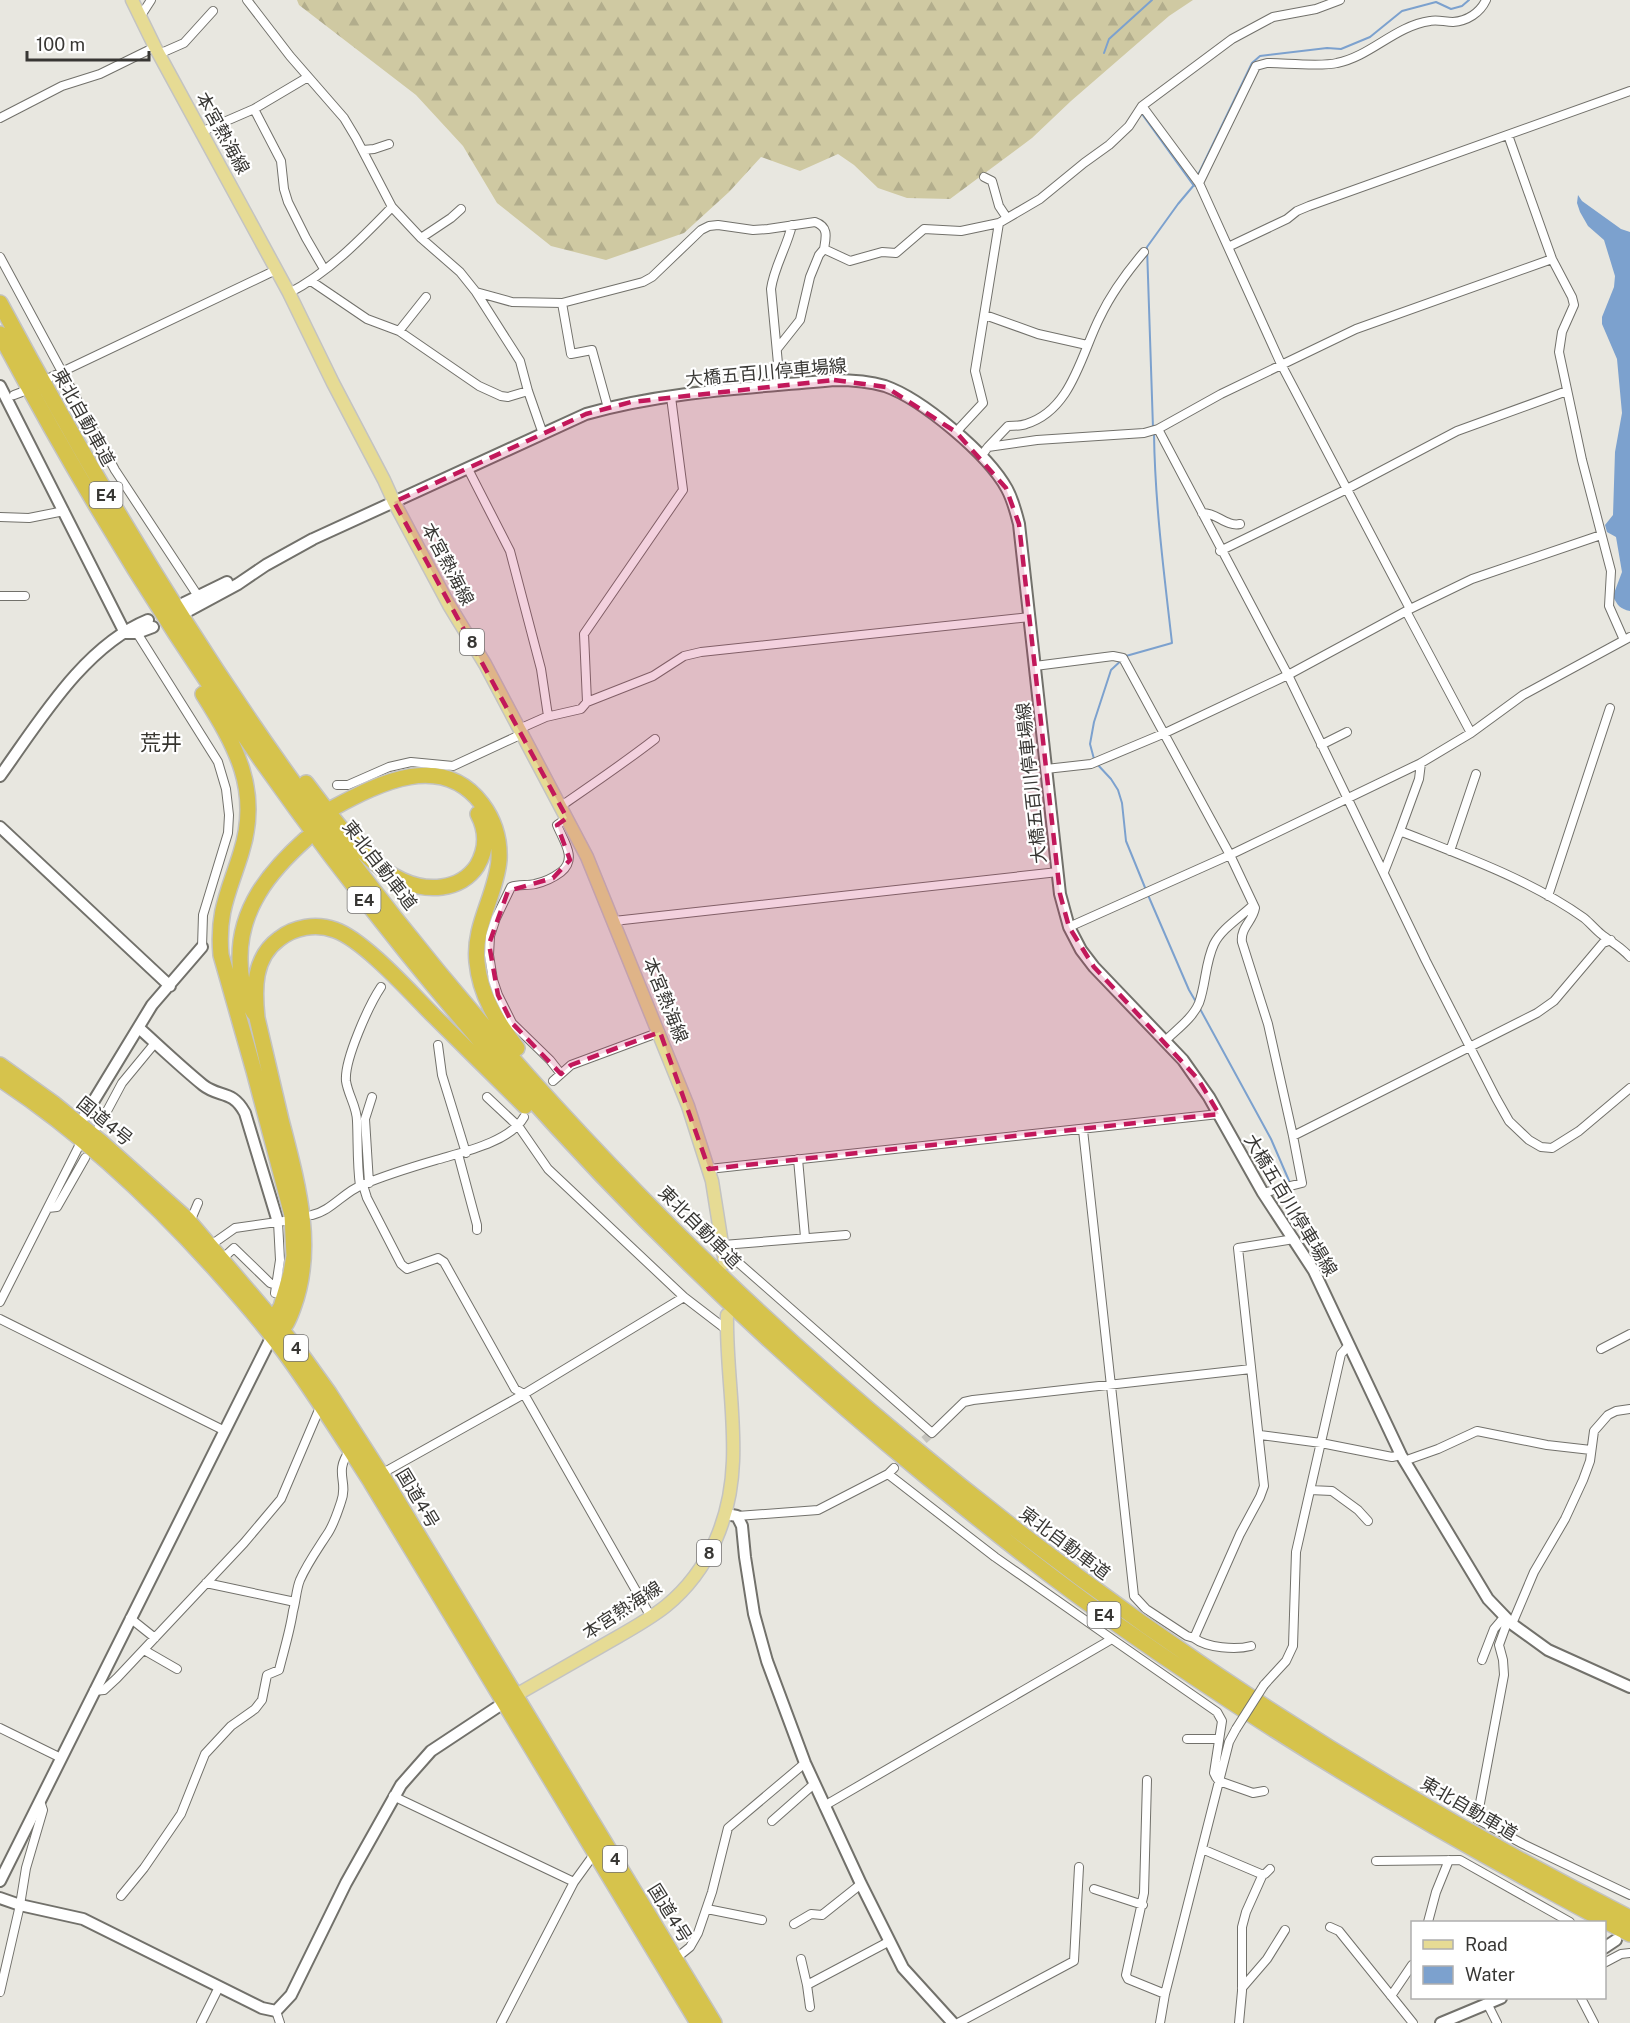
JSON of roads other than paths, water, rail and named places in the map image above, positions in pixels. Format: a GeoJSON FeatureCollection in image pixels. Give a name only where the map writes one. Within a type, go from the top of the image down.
{"type":"FeatureCollection","features":[{"type":"Feature","properties":{"kind":"highway","name":"東北自動車道"},"geometry":{"type":"LineString","coordinates":[[0,303],[106,495],[222,681],[322,822],[451,986],[643,1208],[770,1342],[862,1423],[961,1505],[1112,1621],[1296,1744],[1426,1823],[1511,1871],[1583,1921]]}},
{"type":"Feature","properties":{"kind":"highway","name":"東北自動車道"},"geometry":{"type":"LineString","coordinates":[[0,334],[43,414],[128,558],[256,754],[353,886],[441,995],[540,1109],[643,1208],[879,1419],[970,1495],[1084,1582],[1184,1654],[1314,1739],[1443,1816],[1630,1918]]}},
{"type":"Feature","properties":{"kind":"highway"},"geometry":{"type":"LineString","coordinates":[[128,558],[170,640],[234,747],[247,786],[249,818],[247,834],[226,894],[222,912],[220,955],[292,1215],[294,1256],[276,1329]]}},
{"type":"Feature","properties":{"kind":"highway"},"geometry":{"type":"LineString","coordinates":[[222,681],[338,823],[382,869],[416,885],[444,887],[467,877],[475,869],[484,851],[485,831],[477,813],[465,799],[440,787],[418,785],[395,789],[336,812],[380,784],[408,776],[422,775],[455,783],[472,793],[480,802],[495,828],[499,857],[496,878],[476,939],[477,963],[485,996],[500,1025],[520,1052],[600,1144],[643,1208]]}},
{"type":"Feature","properties":{"kind":"highway"},"geometry":{"type":"LineString","coordinates":[[227,978],[234,925],[246,897],[263,870],[303,836],[261,888],[247,914],[243,927],[240,972],[245,998],[257,1018]]}},
{"type":"Feature","properties":{"kind":"highway"},"geometry":{"type":"LineString","coordinates":[[276,1329],[292,1311],[303,1275],[305,1254],[302,1213],[257,1018],[255,997],[257,971],[267,950],[276,941],[292,932],[310,927],[323,927],[345,934],[368,952],[582,1163],[643,1208]]}},
{"type":"Feature","properties":{"kind":"highway","name":"国道4号"},"geometry":{"type":"LineString","coordinates":[[0,1065],[80,1132],[168,1200],[211,1245],[329,1393],[381,1474],[595,1853],[714,2023]]}},
{"type":"Feature","properties":{"kind":"highway","name":"国道4号"},"geometry":{"type":"LineString","coordinates":[[0,1079],[80,1132],[165,1216],[230,1286],[276,1329],[350,1450],[510,1699],[670,1962],[698,2023]]}},
{"type":"Feature","properties":{"kind":"main road","name":"本宮熱海線"},"geometry":{"type":"LineString","coordinates":[[132,0],[289,293],[394,502],[587,857],[660,1032],[688,1106],[709,1169],[725,1263]]}},
{"type":"Feature","properties":{"kind":"main road","name":"本宮熱海線"},"geometry":{"type":"LineString","coordinates":[[510,1699],[651,1617],[678,1595],[700,1568],[716,1542],[731,1515],[733,1459],[727,1315]]}},
{"type":"Feature","properties":{"kind":"street"},"geometry":{"type":"LineString","coordinates":[[140,17],[150,0]]}},
{"type":"Feature","properties":{"kind":"street"},"geometry":{"type":"LineString","coordinates":[[248,0],[308,77],[344,117],[392,207],[421,238],[460,272],[476,292],[520,361],[543,434]]}},
{"type":"Feature","properties":{"kind":"street"},"geometry":{"type":"LineString","coordinates":[[824,249],[850,261],[858,260],[882,252],[896,253],[924,229],[961,231],[1003,221],[1040,199],[1109,145],[1129,126],[1142,106],[1232,39],[1273,18],[1316,9],[1340,0]]}},
{"type":"Feature","properties":{"kind":"street"},"geometry":{"type":"LineString","coordinates":[[1199,183],[1256,66],[1267,63],[1336,64],[1372,48],[1402,29],[1430,20],[1454,22],[1472,16],[1482,8],[1486,0]]}},
{"type":"Feature","properties":{"kind":"street"},"geometry":{"type":"LineString","coordinates":[[0,118],[62,86],[100,74],[157,50],[184,43],[213,12]]}},
{"type":"Feature","properties":{"kind":"street"},"geometry":{"type":"LineString","coordinates":[[201,132],[254,109],[308,77]]}},
{"type":"Feature","properties":{"kind":"street"},"geometry":{"type":"LineString","coordinates":[[1228,247],[1309,206],[1630,91]]}},
{"type":"Feature","properties":{"kind":"street"},"geometry":{"type":"LineString","coordinates":[[1142,106],[1199,183],[1281,364],[1471,733]]}},
{"type":"Feature","properties":{"kind":"street"},"geometry":{"type":"LineString","coordinates":[[254,109],[281,160],[284,189],[288,202],[324,269]]}},
{"type":"Feature","properties":{"kind":"street"},"geometry":{"type":"LineString","coordinates":[[1068,927],[1230,855],[1421,763],[1471,733],[1523,695],[1627,639],[1609,606],[1611,572],[1567,392],[1559,344],[1574,305],[1551,259],[1508,135]]}},
{"type":"Feature","properties":{"kind":"street"},"geometry":{"type":"LineString","coordinates":[[363,150],[389,144]]}},
{"type":"Feature","properties":{"kind":"street"},"geometry":{"type":"LineString","coordinates":[[956,432],[983,403],[975,371],[1003,221],[992,181],[984,177]]}},
{"type":"Feature","properties":{"kind":"street"},"geometry":{"type":"LineString","coordinates":[[289,293],[311,281],[392,207]]}},
{"type":"Feature","properties":{"kind":"street"},"geometry":{"type":"LineString","coordinates":[[421,238],[461,209]]}},
{"type":"Feature","properties":{"kind":"street"},"geometry":{"type":"LineString","coordinates":[[476,292],[512,302],[562,303],[643,282],[652,277],[700,230],[709,226],[727,225],[753,230],[811,221],[822,225],[826,233],[824,249],[810,277],[800,321],[777,349]]}},
{"type":"Feature","properties":{"kind":"street"},"geometry":{"type":"LineString","coordinates":[[780,385],[771,289],[772,280],[788,244],[792,225]]}},
{"type":"Feature","properties":{"kind":"street"},"geometry":{"type":"LineString","coordinates":[[985,451],[1008,426],[1025,424],[1038,419],[1065,396],[1113,293],[1144,252]]}},
{"type":"Feature","properties":{"kind":"street"},"geometry":{"type":"LineString","coordinates":[[0,257],[115,470],[198,597]]}},
{"type":"Feature","properties":{"kind":"street"},"geometry":{"type":"LineString","coordinates":[[985,451],[1037,440],[1144,433],[1158,429],[1281,364],[1356,329],[1551,259]]}},
{"type":"Feature","properties":{"kind":"street"},"geometry":{"type":"LineString","coordinates":[[49,378],[276,270]]}},
{"type":"Feature","properties":{"kind":"street"},"geometry":{"type":"LineString","coordinates":[[311,281],[368,319],[399,331],[479,386],[508,397],[528,391]]}},
{"type":"Feature","properties":{"kind":"street"},"geometry":{"type":"LineString","coordinates":[[399,331],[426,297]]}},
{"type":"Feature","properties":{"kind":"street"},"geometry":{"type":"LineString","coordinates":[[562,303],[571,354],[592,350],[608,408]]}},
{"type":"Feature","properties":{"kind":"street"},"geometry":{"type":"LineString","coordinates":[[985,315],[1038,334],[1087,345]]}},
{"type":"Feature","properties":{"kind":"street","name":"大橋五百川停車場線"},"geometry":{"type":"LineString","coordinates":[[266,565],[238,584],[186,607],[198,597],[266,565],[313,539],[586,414],[630,402],[834,380],[872,383],[901,393],[985,451],[1014,505],[1019,524],[1060,894],[1068,927],[1094,967],[1198,1079],[1263,1193],[1314,1271],[1402,1458],[1488,1599],[1508,1620],[1548,1650],[1629,1685]]}},
{"type":"Feature","properties":{"kind":"street"},"geometry":{"type":"LineString","coordinates":[[0,386],[126,633]]}},
{"type":"Feature","properties":{"kind":"street"},"geometry":{"type":"LineString","coordinates":[[1220,551],[1457,431],[1567,392]]}},
{"type":"Feature","properties":{"kind":"street"},"geometry":{"type":"LineString","coordinates":[[587,702],[584,634],[683,490],[671,397]]}},
{"type":"Feature","properties":{"kind":"street"},"geometry":{"type":"LineString","coordinates":[[1158,429],[1220,551],[1288,675],[1347,799],[1509,1121],[1529,1140],[1542,1147],[1552,1148],[1630,1088]]}},
{"type":"Feature","properties":{"kind":"street"},"geometry":{"type":"LineString","coordinates":[[468,469],[510,551],[541,669],[548,716]]}},
{"type":"Feature","properties":{"kind":"street"},"geometry":{"type":"LineString","coordinates":[[0,518],[29,519],[64,511]]}},
{"type":"Feature","properties":{"kind":"street"},"geometry":{"type":"LineString","coordinates":[[1202,513],[1210,512],[1231,524],[1240,524]]}},
{"type":"Feature","properties":{"kind":"street"},"geometry":{"type":"LineString","coordinates":[[1046,769],[1091,764],[1165,733],[1288,675],[1408,610],[1472,579],[1601,535]]}},
{"type":"Feature","properties":{"kind":"street"},"geometry":{"type":"LineString","coordinates":[[0,596],[26,596]]}},
{"type":"Feature","properties":{"kind":"street"},"geometry":{"type":"LineString","coordinates":[[337,785],[348,785],[400,764],[419,762],[453,766],[548,716],[581,709],[587,702],[653,676],[684,656],[701,652],[1030,617]]}},
{"type":"Feature","properties":{"kind":"street"},"geometry":{"type":"LineString","coordinates":[[0,776],[68,685],[102,649],[136,625],[150,624],[137,633],[126,633]]}},
{"type":"Feature","properties":{"kind":"street"},"geometry":{"type":"LineString","coordinates":[[0,1302],[48,1208],[80,1132],[152,1005],[202,947],[203,915],[228,833],[229,814],[226,789],[218,762],[137,633]]}},
{"type":"Feature","properties":{"kind":"street"},"geometry":{"type":"LineString","coordinates":[[1035,666],[1119,657],[1124,660],[1230,855],[1253,905],[1255,912],[1242,932],[1242,942],[1268,1024],[1302,1183],[1263,1193]]}},
{"type":"Feature","properties":{"kind":"street"},"geometry":{"type":"LineString","coordinates":[[1548,896],[1610,708]]}},
{"type":"Feature","properties":{"kind":"street"},"geometry":{"type":"LineString","coordinates":[[1321,745],[1347,732]]}},
{"type":"Feature","properties":{"kind":"street"},"geometry":{"type":"LineString","coordinates":[[561,806],[655,739]]}},
{"type":"Feature","properties":{"kind":"street"},"geometry":{"type":"LineString","coordinates":[[1384,872],[1419,779],[1421,763]]}},
{"type":"Feature","properties":{"kind":"street"},"geometry":{"type":"LineString","coordinates":[[1450,851],[1476,774]]}},
{"type":"Feature","properties":{"kind":"street"},"geometry":{"type":"LineString","coordinates":[[561,1074],[512,1023],[493,980],[489,944],[496,918],[511,887],[534,884],[553,878],[568,866],[569,854],[557,825],[567,818]]}},
{"type":"Feature","properties":{"kind":"street"},"geometry":{"type":"LineString","coordinates":[[0,827],[170,986]]}},
{"type":"Feature","properties":{"kind":"street"},"geometry":{"type":"LineString","coordinates":[[1400,831],[1492,868],[1548,896],[1585,919],[1630,957]]}},
{"type":"Feature","properties":{"kind":"street"},"geometry":{"type":"LineString","coordinates":[[614,921],[1058,872]]}},
{"type":"Feature","properties":{"kind":"street"},"geometry":{"type":"LineString","coordinates":[[1165,1041],[1190,1017],[1199,1002],[1207,965],[1215,943],[1224,930],[1253,905]]}},
{"type":"Feature","properties":{"kind":"street"},"geometry":{"type":"LineString","coordinates":[[1293,1136],[1537,1013],[1554,1000],[1603,943],[1611,940]]}},
{"type":"Feature","properties":{"kind":"street"},"geometry":{"type":"LineString","coordinates":[[381,987],[373,998],[346,1070],[346,1082],[357,1120],[357,1161],[367,1198],[401,1264],[407,1269],[438,1258],[444,1262],[515,1389],[524,1394],[651,1617]]}},
{"type":"Feature","properties":{"kind":"street"},"geometry":{"type":"LineString","coordinates":[[139,1028],[206,1088],[226,1094],[240,1104],[244,1113],[281,1221],[280,1260],[275,1289],[234,1248],[222,1259]]}},
{"type":"Feature","properties":{"kind":"street"},"geometry":{"type":"LineString","coordinates":[[553,1081],[571,1065],[660,1032]]}},
{"type":"Feature","properties":{"kind":"street"},"geometry":{"type":"LineString","coordinates":[[99,1126],[122,1083],[155,1043]]}},
{"type":"Feature","properties":{"kind":"street"},"geometry":{"type":"LineString","coordinates":[[438,1045],[442,1075],[462,1154],[477,1230]]}},
{"type":"Feature","properties":{"kind":"street"},"geometry":{"type":"LineString","coordinates":[[364,1184],[365,1119],[372,1097]]}},
{"type":"Feature","properties":{"kind":"street"},"geometry":{"type":"LineString","coordinates":[[487,1097],[519,1127],[548,1169],[684,1297],[727,1330]]}},
{"type":"Feature","properties":{"kind":"street"},"geometry":{"type":"LineString","coordinates":[[709,1169],[1219,1114]]}},
{"type":"Feature","properties":{"kind":"street"},"geometry":{"type":"LineString","coordinates":[[312,1215],[320,1213],[364,1184],[462,1154],[519,1127],[524,1117]]}},
{"type":"Feature","properties":{"kind":"street"},"geometry":{"type":"LineString","coordinates":[[1083,1130],[1134,1596],[1146,1610],[1200,1642],[1242,1649],[1251,1646]]}},
{"type":"Feature","properties":{"kind":"street"},"geometry":{"type":"LineString","coordinates":[[48,1208],[57,1207],[85,1158]]}},
{"type":"Feature","properties":{"kind":"street"},"geometry":{"type":"LineString","coordinates":[[798,1160],[805,1237]]}},
{"type":"Feature","properties":{"kind":"street"},"geometry":{"type":"LineString","coordinates":[[190,1222],[198,1203]]}},
{"type":"Feature","properties":{"kind":"street"},"geometry":{"type":"LineString","coordinates":[[211,1245],[235,1228],[281,1221]]}},
{"type":"Feature","properties":{"kind":"street"},"geometry":{"type":"LineString","coordinates":[[723,1247],[805,1237],[846,1235]]}},
{"type":"Feature","properties":{"kind":"street"},"geometry":{"type":"LineString","coordinates":[[1194,1638],[1240,1534],[1263,1490],[1260,1435],[1238,1248],[1294,1239]]}},
{"type":"Feature","properties":{"kind":"street"},"geometry":{"type":"LineString","coordinates":[[723,1247],[932,1433],[964,1402],[1251,1369]]}},
{"type":"Feature","properties":{"kind":"street"},"geometry":{"type":"LineString","coordinates":[[381,1474],[524,1394],[684,1297]]}},
{"type":"Feature","properties":{"kind":"street"},"geometry":{"type":"LineString","coordinates":[[0,1319],[225,1431]]}},
{"type":"Feature","properties":{"kind":"street"},"geometry":{"type":"LineString","coordinates":[[0,1881],[276,1329]]}},
{"type":"Feature","properties":{"kind":"street"},"geometry":{"type":"LineString","coordinates":[[1601,1349],[1630,1334]]}},
{"type":"Feature","properties":{"kind":"street"},"geometry":{"type":"LineString","coordinates":[[1160,2023],[1217,1779],[1229,1742],[1264,1685],[1286,1661],[1293,1646],[1296,1552],[1341,1354],[1349,1345]]}},
{"type":"Feature","properties":{"kind":"street"},"geometry":{"type":"LineString","coordinates":[[93,1691],[104,1690],[144,1650],[244,1543],[281,1499],[321,1404]]}},
{"type":"Feature","properties":{"kind":"street"},"geometry":{"type":"LineString","coordinates":[[1630,1409],[1611,1413],[1602,1420],[1592,1437],[1590,1461],[1573,1502],[1508,1620],[1499,1645],[1504,1675],[1477,1819],[1523,1844],[1630,1895]]}},
{"type":"Feature","properties":{"kind":"street"},"geometry":{"type":"LineString","coordinates":[[1260,1435],[1321,1443],[1402,1458],[1438,1449],[1477,1431],[1547,1445],[1591,1450]]}},
{"type":"Feature","properties":{"kind":"street"},"geometry":{"type":"LineString","coordinates":[[121,1896],[144,1868],[181,1814],[205,1754],[231,1726],[255,1709],[262,1700],[267,1675],[279,1670],[300,1580],[315,1551],[327,1536],[340,1503],[343,1495],[342,1461],[350,1450]]}},
{"type":"Feature","properties":{"kind":"street"},"geometry":{"type":"LineString","coordinates":[[731,1515],[818,1510],[891,1471],[995,1557],[1217,1712],[1222,1721],[1214,1773],[1217,1779],[1253,1792],[1264,1791]]}},
{"type":"Feature","properties":{"kind":"street"},"geometry":{"type":"LineString","coordinates":[[1310,1490],[1332,1491],[1358,1510],[1368,1521]]}},
{"type":"Feature","properties":{"kind":"street"},"geometry":{"type":"LineString","coordinates":[[731,1515],[742,1526],[754,1614],[767,1661],[814,1784],[903,1968],[953,2023]]}},
{"type":"Feature","properties":{"kind":"street"},"geometry":{"type":"LineString","coordinates":[[206,1583],[295,1602]]}},
{"type":"Feature","properties":{"kind":"street"},"geometry":{"type":"LineString","coordinates":[[130,1618],[155,1638]]}},
{"type":"Feature","properties":{"kind":"street"},"geometry":{"type":"LineString","coordinates":[[1482,1660],[1494,1629],[1508,1620]]}},
{"type":"Feature","properties":{"kind":"street"},"geometry":{"type":"LineString","coordinates":[[824,1806],[1112,1639]]}},
{"type":"Feature","properties":{"kind":"street"},"geometry":{"type":"LineString","coordinates":[[144,1650],[177,1669]]}},
{"type":"Feature","properties":{"kind":"street"},"geometry":{"type":"LineString","coordinates":[[0,1898],[20,1905],[83,1919],[262,2008],[276,2011],[291,1995],[393,1796],[431,1751],[510,1699]]}},
{"type":"Feature","properties":{"kind":"street"},"geometry":{"type":"LineString","coordinates":[[0,1728],[61,1758]]}},
{"type":"Feature","properties":{"kind":"street"},"geometry":{"type":"LineString","coordinates":[[1187,1739],[1219,1739]]}},
{"type":"Feature","properties":{"kind":"street"},"geometry":{"type":"LineString","coordinates":[[670,1962],[694,1942],[706,1909],[726,1831],[805,1763]]}},
{"type":"Feature","properties":{"kind":"street"},"geometry":{"type":"LineString","coordinates":[[1206,1803],[1217,1779]]}},
{"type":"Feature","properties":{"kind":"street"},"geometry":{"type":"LineString","coordinates":[[1147,1780],[1146,1876],[1143,1905],[1126,1977],[1128,1980],[1165,1994]]}},
{"type":"Feature","properties":{"kind":"street"},"geometry":{"type":"LineString","coordinates":[[772,1821],[814,1784]]}},
{"type":"Feature","properties":{"kind":"street"},"geometry":{"type":"LineString","coordinates":[[393,1796],[573,1882]]}},
{"type":"Feature","properties":{"kind":"street"},"geometry":{"type":"LineString","coordinates":[[0,1992],[26,1868],[43,1810],[40,1801]]}},
{"type":"Feature","properties":{"kind":"street"},"geometry":{"type":"LineString","coordinates":[[1202,1849],[1267,1872],[1246,1912],[1242,1927],[1242,1988],[1239,2023]]}},
{"type":"Feature","properties":{"kind":"street"},"geometry":{"type":"LineString","coordinates":[[501,2023],[573,1882],[595,1853]]}},
{"type":"Feature","properties":{"kind":"street"},"geometry":{"type":"LineString","coordinates":[[1376,1861],[1457,1859],[1466,1862],[1567,1921]]}},
{"type":"Feature","properties":{"kind":"street"},"geometry":{"type":"LineString","coordinates":[[1429,1921],[1436,1892],[1449,1860]]}},
{"type":"Feature","properties":{"kind":"street"},"geometry":{"type":"LineString","coordinates":[[958,2023],[1074,1961],[1079,1867]]}},
{"type":"Feature","properties":{"kind":"street"},"geometry":{"type":"LineString","coordinates":[[794,1924],[811,1914],[822,1915],[861,1884]]}},
{"type":"Feature","properties":{"kind":"street"},"geometry":{"type":"LineString","coordinates":[[1094,1889],[1143,1905]]}},
{"type":"Feature","properties":{"kind":"street"},"geometry":{"type":"LineString","coordinates":[[706,1909],[762,1920]]}},
{"type":"Feature","properties":{"kind":"street"},"geometry":{"type":"LineString","coordinates":[[1330,1927],[1339,1931],[1413,2023]]}},
{"type":"Feature","properties":{"kind":"street"},"geometry":{"type":"LineString","coordinates":[[1242,1988],[1267,1959],[1285,1930]]}},
{"type":"Feature","properties":{"kind":"street"},"geometry":{"type":"LineString","coordinates":[[807,1985],[890,1941]]}},
{"type":"Feature","properties":{"kind":"street"},"geometry":{"type":"LineString","coordinates":[[1606,1962],[1621,1954],[1630,1953]]}},
{"type":"Feature","properties":{"kind":"street"},"geometry":{"type":"LineString","coordinates":[[801,1959],[810,2007]]}},
{"type":"Feature","properties":{"kind":"street"},"geometry":{"type":"LineString","coordinates":[[1391,1996],[1411,1968]]}},
{"type":"Feature","properties":{"kind":"street"},"geometry":{"type":"LineString","coordinates":[[201,2023],[219,1987]]}},
{"type":"Feature","properties":{"kind":"street"},"geometry":{"type":"LineString","coordinates":[[1441,2023],[1498,1999]]}},
{"type":"Feature","properties":{"kind":"street"},"geometry":{"type":"LineString","coordinates":[[1582,1999],[1594,2023]]}},
{"type":"Feature","properties":{"kind":"street"},"geometry":{"type":"LineString","coordinates":[[1488,2003],[1497,2023]]}},
{"type":"Feature","properties":{"kind":"street"},"geometry":{"type":"LineString","coordinates":[[276,2011],[280,2023]]}},
{"type":"Feature","properties":{"kind":"water"},"geometry":{"type":"Polygon","coordinates":[[[1578,195],[1582,201],[1621,229],[1630,232],[1630,611],[1619,606],[1613,596],[1622,572],[1616,537],[1607,532],[1605,525],[1613,515],[1615,452],[1622,413],[1617,359],[1602,324],[1602,317],[1614,287],[1615,276],[1604,240],[1588,226],[1580,212],[1577,203],[1578,195]]]}},
{"type":"Feature","properties":{"kind":"waterway"},"geometry":{"type":"LineString","coordinates":[[1104,53],[1109,39],[1152,0]]}},
{"type":"Feature","properties":{"kind":"waterway"},"geometry":{"type":"LineString","coordinates":[[1198,175],[1252,63],[1260,56],[1327,48],[1341,49],[1370,37],[1402,11],[1436,2],[1451,9],[1462,6],[1469,0]]}},
{"type":"Feature","properties":{"kind":"waterway"},"geometry":{"type":"LineString","coordinates":[[1142,114],[1194,186]]}},
{"type":"Feature","properties":{"kind":"waterway"},"geometry":{"type":"LineString","coordinates":[[1153,428],[1147,247],[1194,185]]}},
{"type":"Feature","properties":{"kind":"waterway"},"geometry":{"type":"LineString","coordinates":[[1094,759],[1090,744],[1094,722],[1111,670],[1126,656],[1172,643],[1158,512],[1154,434]]}},
{"type":"Feature","properties":{"kind":"waterway"},"geometry":{"type":"LineString","coordinates":[[1097,764],[1118,790],[1122,803],[1126,841],[1146,890]]}},
{"type":"Feature","properties":{"kind":"waterway"},"geometry":{"type":"LineString","coordinates":[[1148,895],[1196,1002]]}},
{"type":"Feature","properties":{"kind":"waterway"},"geometry":{"type":"LineString","coordinates":[[1199,1007],[1271,1139],[1290,1183]]}},
{"type":"Feature","properties":{"kind":"tunnel"},"geometry":{"type":"LineString","coordinates":[[915,1448],[932,1433]]}},
{"type":"Feature","properties":{"kind":"district","name":"荒井"},"geometry":{"type":"Point","coordinates":[161,742]}}]}
